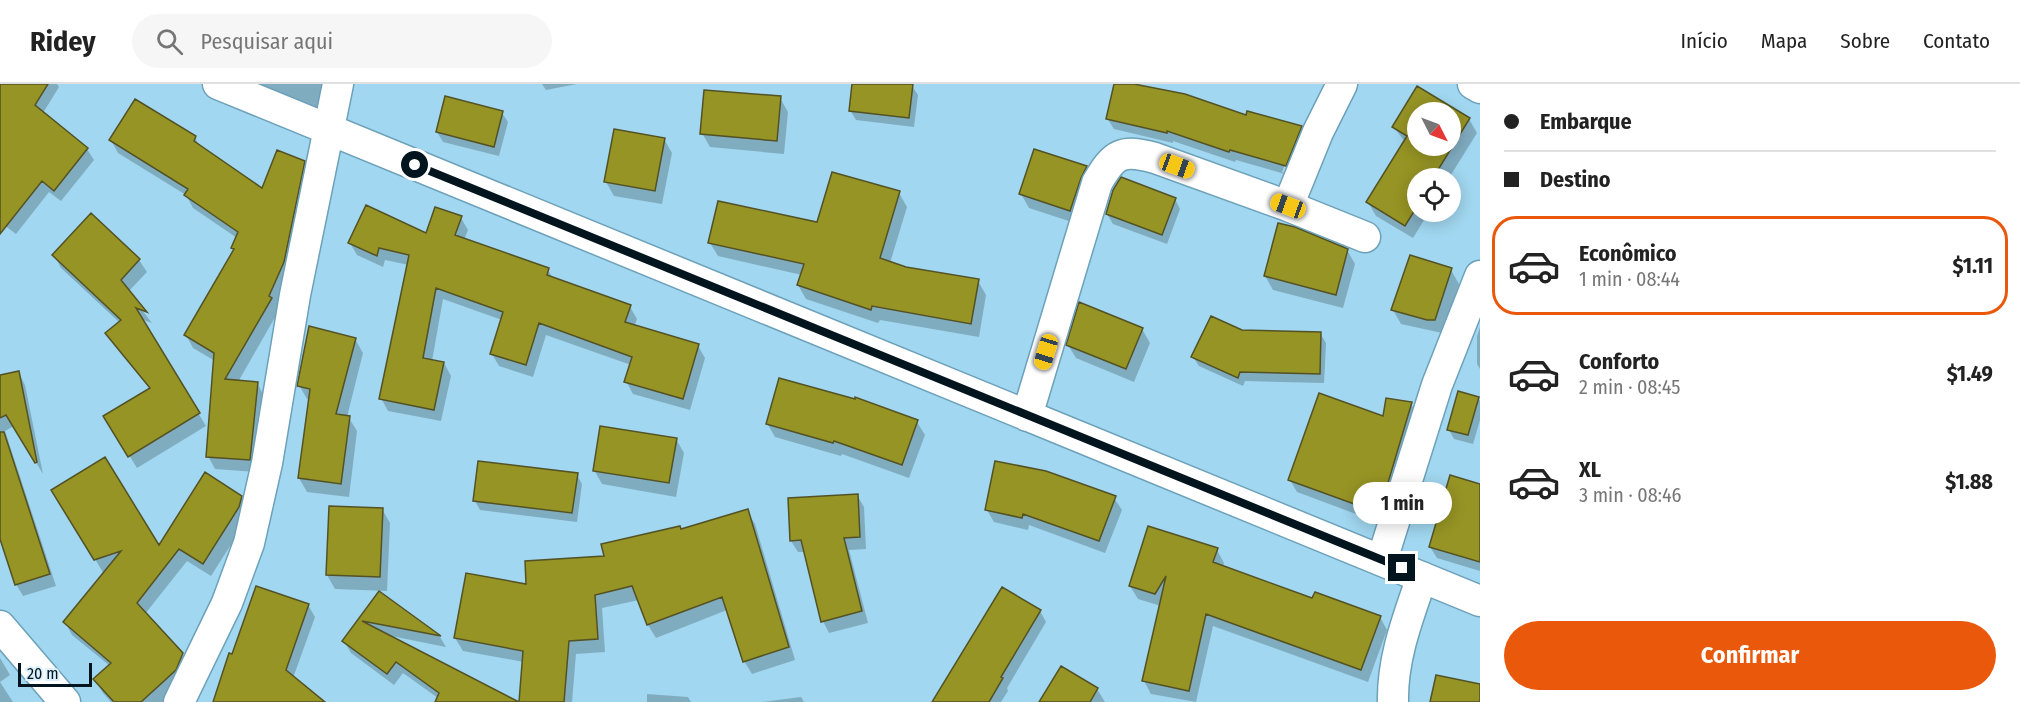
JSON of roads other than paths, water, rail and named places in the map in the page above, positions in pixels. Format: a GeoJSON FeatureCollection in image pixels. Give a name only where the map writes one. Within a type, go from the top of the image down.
{"type":"FeatureCollection","features":[{"type":"Feature","properties":{"kind":"street"},"geometry":{"type":"LineString","coordinates":[[218,84],[1480,601]]}},
{"type":"Feature","properties":{"kind":"street"},"geometry":{"type":"LineString","coordinates":[[179,702],[227,603],[249,543],[267,463],[293,306],[338,84]]}},
{"type":"Feature","properties":{"kind":"street"},"geometry":{"type":"LineString","coordinates":[[1288,206],[1318,132],[1342,84]]}},
{"type":"Feature","properties":{"kind":"street"},"geometry":{"type":"LineString","coordinates":[[1473,84],[1480,88]]}},
{"type":"Feature","properties":{"kind":"street"},"geometry":{"type":"LineString","coordinates":[[1027,416],[1097,183],[1108,164],[1121,154],[1137,153],[1288,206],[1365,237]]}},
{"type":"Feature","properties":{"kind":"street"},"geometry":{"type":"LineString","coordinates":[[1382,560],[1437,385],[1477,289]]}},
{"type":"Feature","properties":{"kind":"street"},"geometry":{"type":"LineString","coordinates":[[1393,702],[1397,653],[1422,577]]}},
{"type":"Feature","properties":{"kind":"street"},"geometry":{"type":"LineString","coordinates":[[0,626],[65,702]]}}]}
